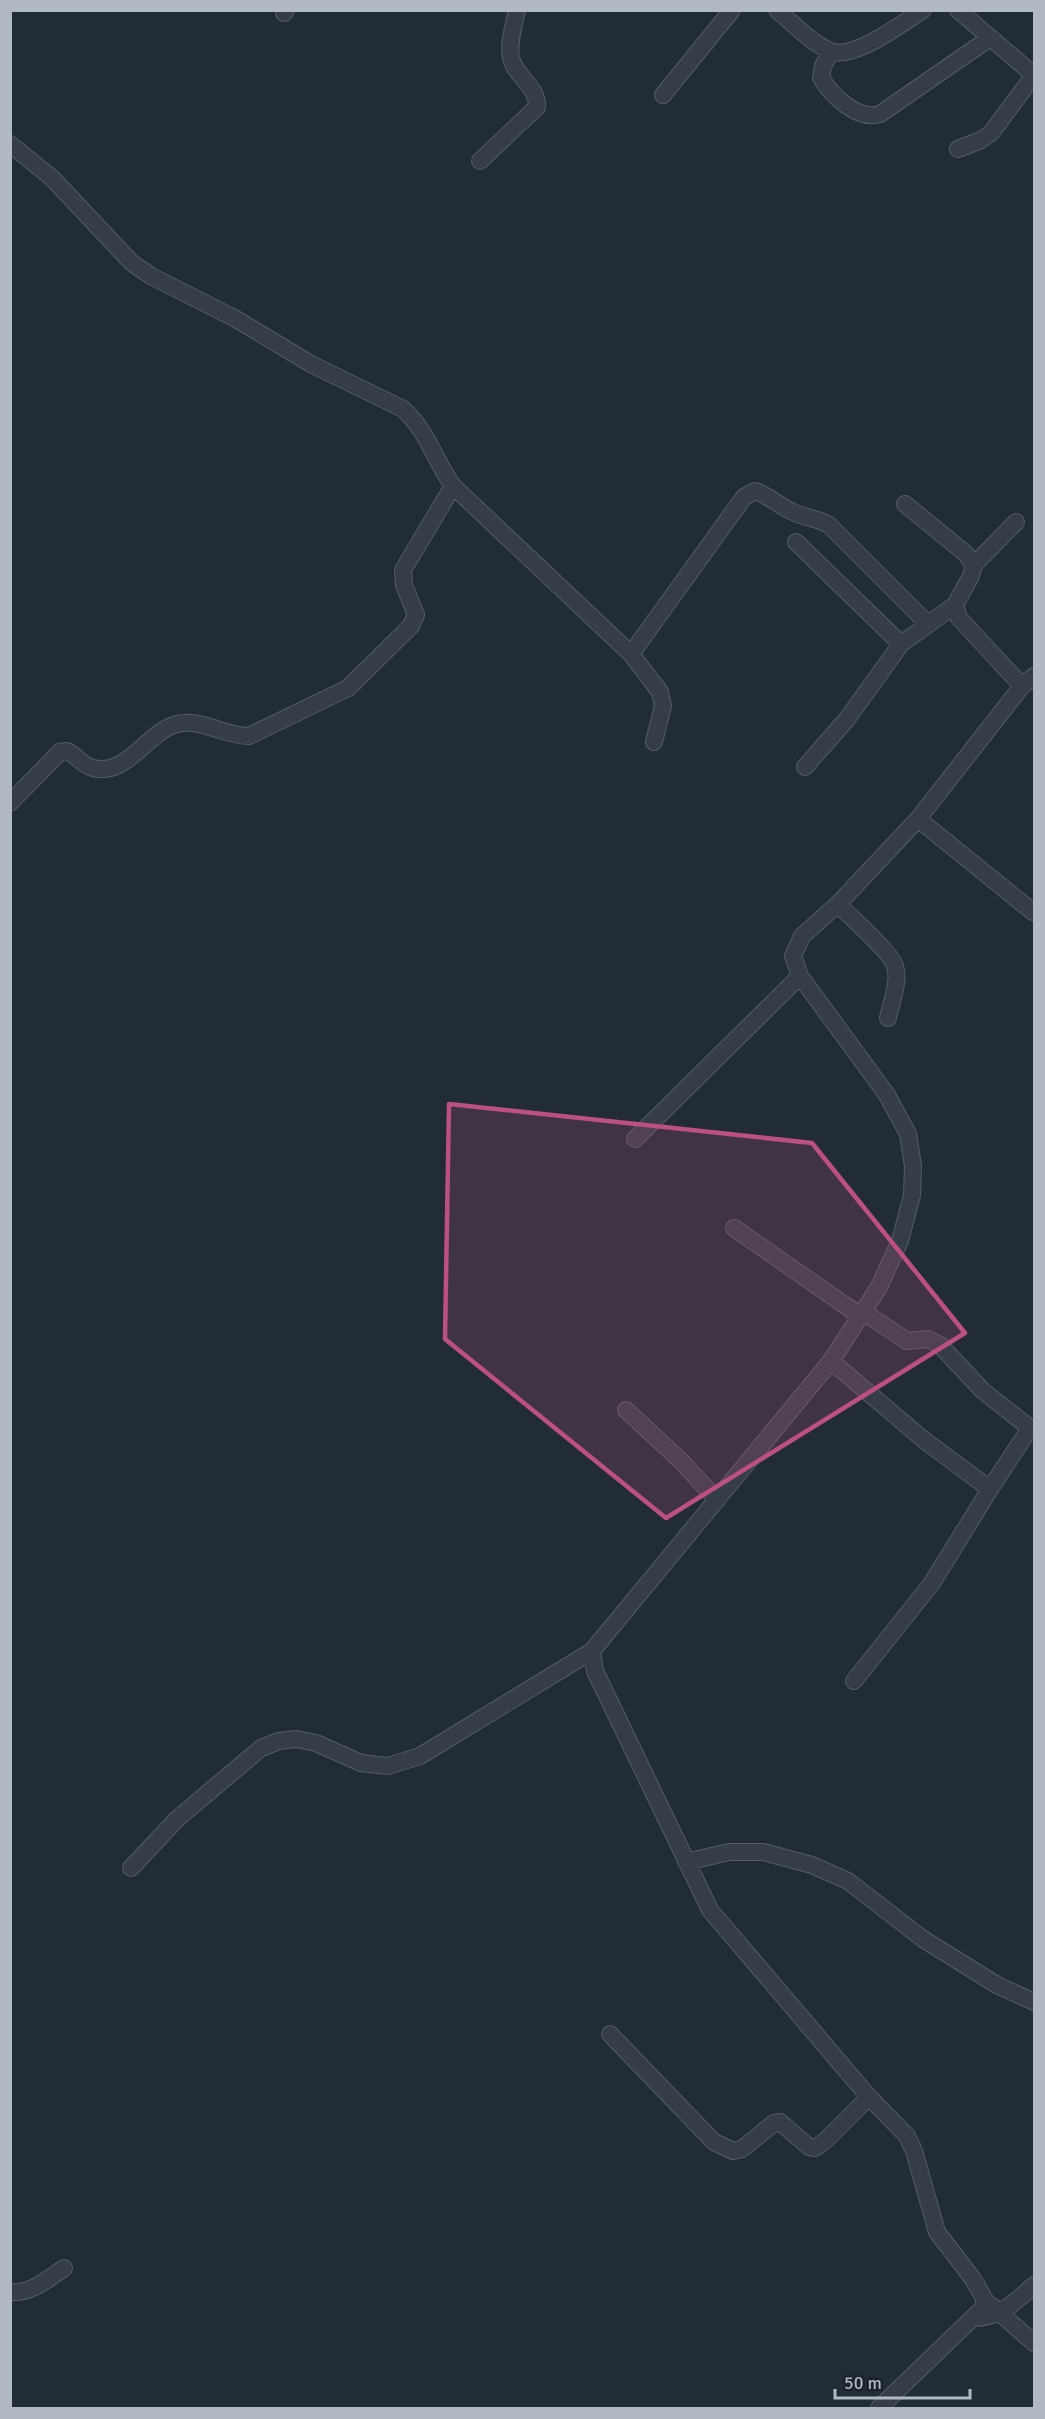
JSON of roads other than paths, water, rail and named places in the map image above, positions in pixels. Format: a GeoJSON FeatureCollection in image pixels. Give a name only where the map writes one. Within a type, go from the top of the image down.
{"type":"FeatureCollection","features":[{"type":"Feature","properties":{"kind":"street"},"geometry":{"type":"LineString","coordinates":[[480,161],[537,107],[538,96],[511,59],[510,45],[517,10]]}},
{"type":"Feature","properties":{"kind":"street"},"geometry":{"type":"LineString","coordinates":[[663,95],[732,10]]}},
{"type":"Feature","properties":{"kind":"street"},"geometry":{"type":"LineString","coordinates":[[777,10],[831,52],[846,53],[861,47],[923,10]]}},
{"type":"Feature","properties":{"kind":"street"},"geometry":{"type":"LineString","coordinates":[[958,10],[1035,75],[991,133],[981,140],[958,149]]}},
{"type":"Feature","properties":{"kind":"street"},"geometry":{"type":"LineString","coordinates":[[831,52],[823,66],[821,78],[828,89],[860,114],[869,117],[880,114],[990,38]]}},
{"type":"Feature","properties":{"kind":"street"},"geometry":{"type":"LineString","coordinates":[[10,144],[52,178],[132,263],[151,276],[236,319],[283,349],[403,409],[423,433],[441,469],[453,486],[631,654],[660,692],[663,706],[654,742]]}},
{"type":"Feature","properties":{"kind":"street"},"geometry":{"type":"LineString","coordinates":[[10,803],[60,752],[67,751],[90,767],[102,769],[126,760],[163,731],[178,723],[189,723],[236,736],[249,736],[348,688],[411,626],[416,615],[404,585],[403,570],[453,486]]}},
{"type":"Feature","properties":{"kind":"street"},"geometry":{"type":"LineString","coordinates":[[631,654],[744,497],[755,491],[768,495],[793,512],[818,518],[829,525],[927,623]]}},
{"type":"Feature","properties":{"kind":"street"},"geometry":{"type":"LineString","coordinates":[[905,504],[965,554],[974,565]]}},
{"type":"Feature","properties":{"kind":"street"},"geometry":{"type":"LineString","coordinates":[[805,767],[847,718],[901,644],[927,623],[955,605],[971,576],[974,565],[1016,522]]}},
{"type":"Feature","properties":{"kind":"street"},"geometry":{"type":"LineString","coordinates":[[796,542],[901,644]]}},
{"type":"Feature","properties":{"kind":"street"},"geometry":{"type":"LineString","coordinates":[[131,1868],[177,1819],[261,1748],[279,1741],[296,1739],[316,1743],[361,1763],[388,1766],[420,1756],[592,1651],[831,1361],[864,1315],[900,1241],[912,1195],[913,1166],[909,1134],[887,1095],[800,976],[793,956],[802,936],[838,904],[918,819],[1028,681],[959,618],[955,605]]}},
{"type":"Feature","properties":{"kind":"street"},"geometry":{"type":"LineString","coordinates":[[918,819],[1033,912]]}},
{"type":"Feature","properties":{"kind":"street"},"geometry":{"type":"LineString","coordinates":[[838,904],[896,967],[896,981],[888,1018]]}},
{"type":"Feature","properties":{"kind":"street"},"geometry":{"type":"LineString","coordinates":[[635,1139],[800,976]]}},
{"type":"Feature","properties":{"kind":"street"},"geometry":{"type":"LineString","coordinates":[[734,1228],[907,1341],[928,1339],[940,1345],[975,1384],[1032,1430],[990,1489],[932,1583],[854,1681]]}},
{"type":"Feature","properties":{"kind":"street"},"geometry":{"type":"LineString","coordinates":[[831,1361],[924,1440],[990,1489]]}},
{"type":"Feature","properties":{"kind":"street"},"geometry":{"type":"LineString","coordinates":[[626,1410],[676,1456],[717,1500]]}},
{"type":"Feature","properties":{"kind":"street"},"geometry":{"type":"LineString","coordinates":[[592,1651],[594,1671],[710,1910],[869,2097],[907,2136],[914,2151],[937,2232],[973,2279],[985,2300],[1035,2343]]}},
{"type":"Feature","properties":{"kind":"street"},"geometry":{"type":"LineString","coordinates":[[686,1862],[729,1852],[763,1852],[813,1864],[848,1881],[923,1939],[988,1979],[1035,2002]]}},
{"type":"Feature","properties":{"kind":"street"},"geometry":{"type":"LineString","coordinates":[[610,2034],[714,2142],[733,2151],[742,2149],[774,2123],[780,2122],[809,2146],[815,2148],[869,2097]]}},
{"type":"Feature","properties":{"kind":"street"},"geometry":{"type":"LineString","coordinates":[[10,2292],[20,2293],[34,2288],[64,2268]]}},
{"type":"Feature","properties":{"kind":"street"},"geometry":{"type":"LineString","coordinates":[[973,2318],[986,2318],[1001,2313],[1035,2284]]}},
{"type":"Feature","properties":{"kind":"street"},"geometry":{"type":"LineString","coordinates":[[879,2409],[982,2309],[985,2300]]}}]}
